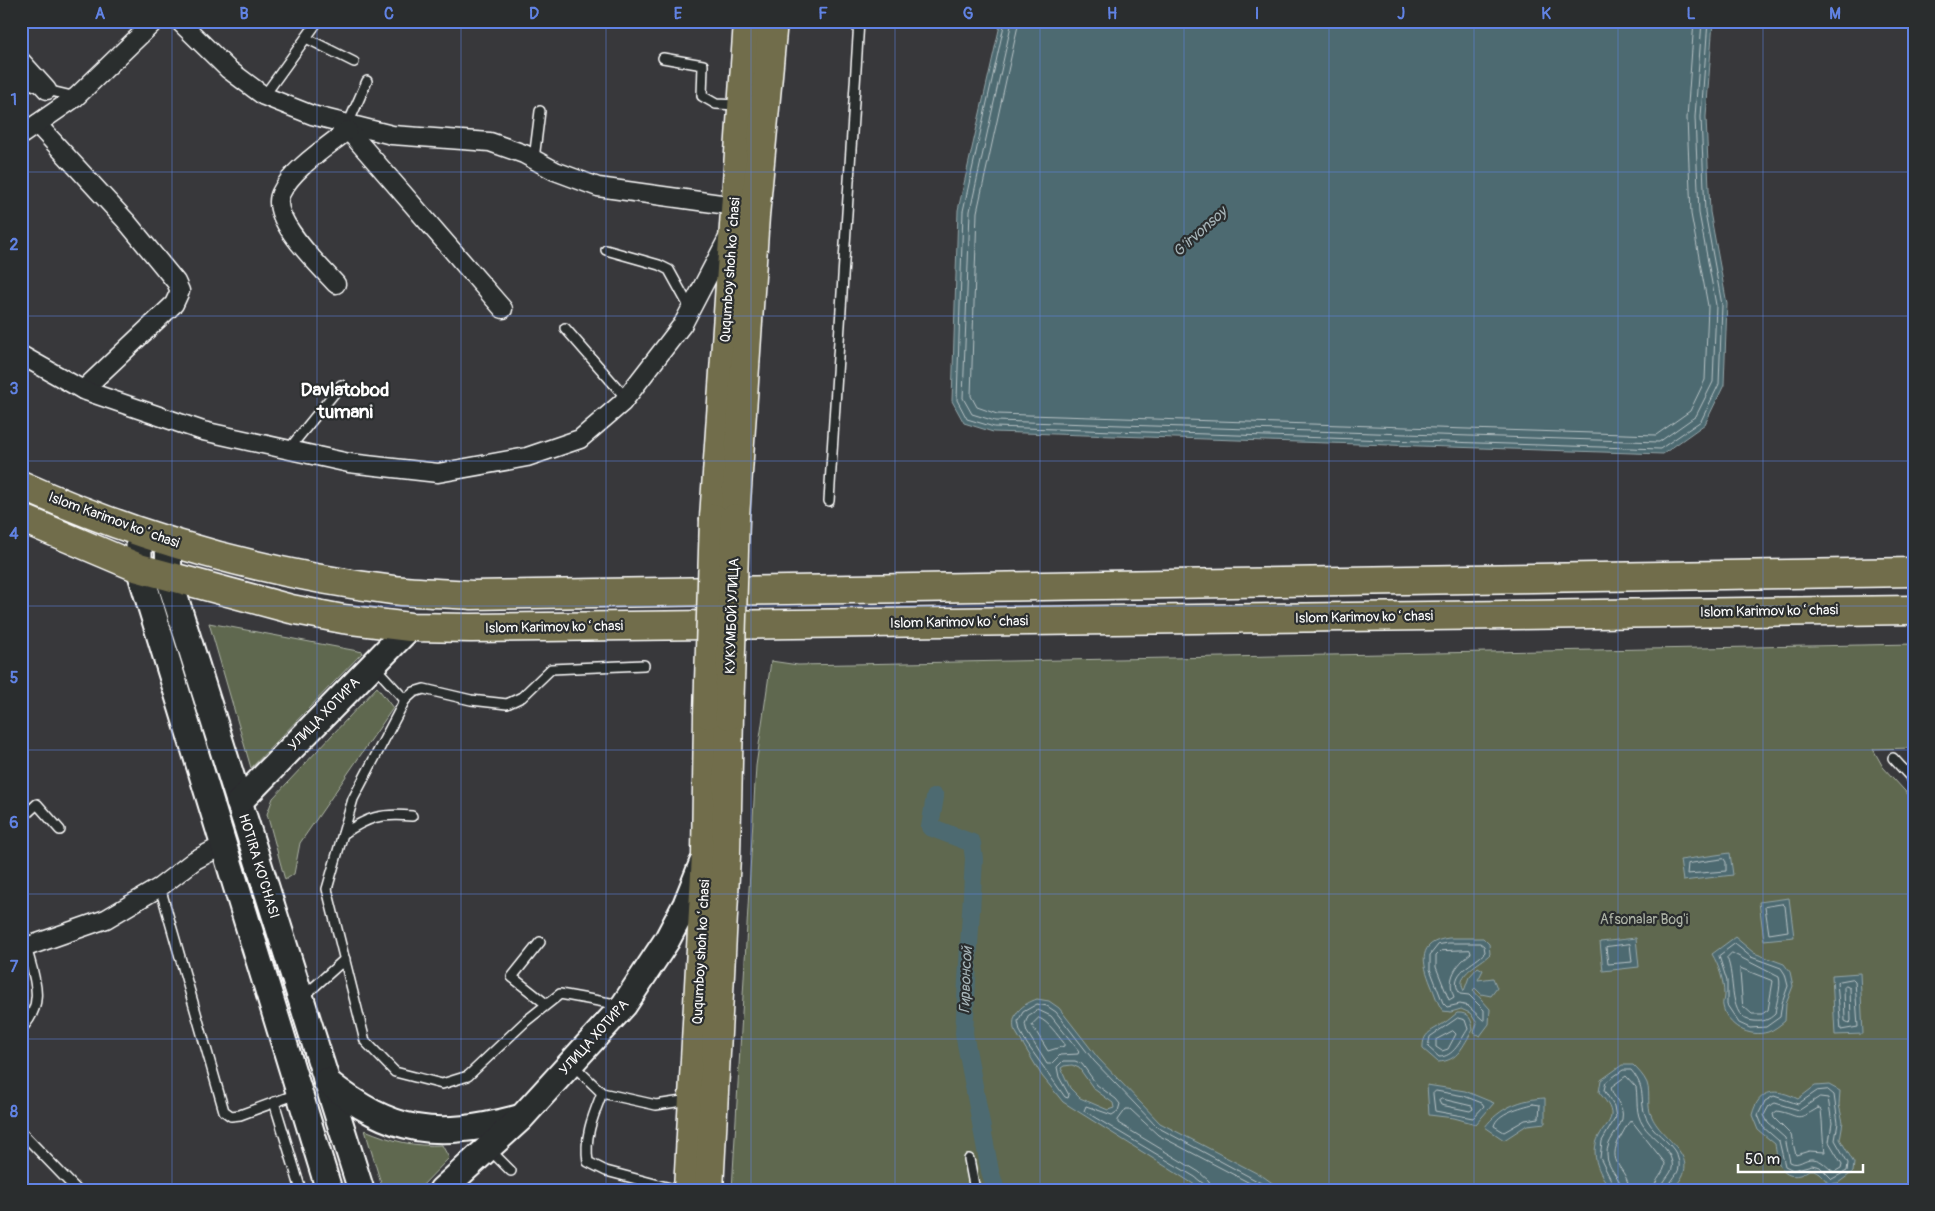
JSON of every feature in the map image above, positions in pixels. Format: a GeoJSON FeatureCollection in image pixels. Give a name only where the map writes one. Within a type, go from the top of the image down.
{"type":"FeatureCollection","features":[{"type":"Feature","properties":{"kind":"main road","name":"Ququmboy shoh koʻchasi"},"geometry":{"type":"LineString","coordinates":[[724,518],[734,217],[748,21]]}},
{"type":"Feature","properties":{"kind":"main road","name":"Ququmboy shoh koʻchasi"},"geometry":{"type":"LineString","coordinates":[[724,518],[773,21]]}},
{"type":"Feature","properties":{"kind":"main road","name":"Islom Karimov koʻchasi"},"geometry":{"type":"LineString","coordinates":[[21,485],[139,532],[243,561],[358,585],[395,590],[472,595],[1632,567],[1914,572]]}},
{"type":"Feature","properties":{"kind":"main road","name":"Islom Karimov koʻchasi"},"geometry":{"type":"LineString","coordinates":[[21,518],[139,568],[169,578],[291,609],[342,619],[410,627],[471,628],[1914,610]]}},
{"type":"Feature","properties":{"kind":"main road","name":"КУКУМБОЙ УЛИЦА"},"geometry":{"type":"LineString","coordinates":[[718,714],[724,518]]}},
{"type":"Feature","properties":{"kind":"main road","name":"HOTIRA KO'CHASI"},"geometry":{"type":"LineString","coordinates":[[139,532],[139,568],[329,1190]]}},
{"type":"Feature","properties":{"kind":"main road","name":"HOTIRA KO'CHASI"},"geometry":{"type":"LineString","coordinates":[[168,541],[169,578],[361,1190]]}},
{"type":"Feature","properties":{"kind":"main road","name":"УЛИЦА ХОТИРА"},"geometry":{"type":"LineString","coordinates":[[239,802],[410,627]]}},
{"type":"Feature","properties":{"kind":"main road","name":"Ququmboy shoh koʻchasi"},"geometry":{"type":"LineString","coordinates":[[688,1190],[706,855],[718,714]]}},
{"type":"Feature","properties":{"kind":"main road","name":"Ququmboy shoh koʻchasi"},"geometry":{"type":"LineString","coordinates":[[709,1190],[726,856],[718,714]]}},
{"type":"Feature","properties":{"kind":"main road","name":"УЛИЦА ХОТИРА"},"geometry":{"type":"LineString","coordinates":[[442,1190],[521,1118],[624,1005],[667,940],[686,904],[706,855]]}},
{"type":"Feature","properties":{"kind":"main road"},"geometry":{"type":"LineString","coordinates":[[326,1081],[369,1112],[414,1127],[460,1130],[521,1118]]}},
{"type":"Feature","properties":{"kind":"street"},"geometry":{"type":"LineString","coordinates":[[21,135],[76,97],[155,21]]}},
{"type":"Feature","properties":{"kind":"street"},"geometry":{"type":"LineString","coordinates":[[21,355],[83,390],[203,432],[349,464],[438,472],[527,457],[580,438],[626,398],[682,324],[734,217],[598,187],[555,171],[490,142],[392,135],[346,126],[312,116],[264,96],[228,69],[178,21]]}},
{"type":"Feature","properties":{"kind":"street"},"geometry":{"type":"LineString","coordinates":[[21,61],[47,90]]}},
{"type":"Feature","properties":{"kind":"street"},"geometry":{"type":"LineString","coordinates":[[37,124],[126,222],[176,282],[180,291],[174,304],[83,390]]}},
{"type":"Feature","properties":{"kind":"street"},"geometry":{"type":"LineString","coordinates":[[336,284],[290,231],[280,213],[280,194],[291,178],[346,126]]}},
{"type":"Feature","properties":{"kind":"street"},"geometry":{"type":"LineString","coordinates":[[346,126],[503,309]]}},
{"type":"Feature","properties":{"kind":"street"},"geometry":{"type":"LineString","coordinates":[[24,945],[106,919],[160,887],[195,860],[223,846]]}},
{"type":"Feature","properties":{"kind":"lane"},"geometry":{"type":"LineString","coordinates":[[264,96],[318,21]]}},
{"type":"Feature","properties":{"kind":"lane"},"geometry":{"type":"LineString","coordinates":[[829,501],[859,21]]}},
{"type":"Feature","properties":{"kind":"lane"},"geometry":{"type":"LineString","coordinates":[[306,38],[354,62]]}},
{"type":"Feature","properties":{"kind":"lane"},"geometry":{"type":"LineString","coordinates":[[663,58],[703,65],[702,96],[716,104],[742,105]]}},
{"type":"Feature","properties":{"kind":"lane"},"geometry":{"type":"LineString","coordinates":[[21,81],[76,97]]}},
{"type":"Feature","properties":{"kind":"lane"},"geometry":{"type":"LineString","coordinates":[[346,126],[367,81]]}},
{"type":"Feature","properties":{"kind":"lane"},"geometry":{"type":"LineString","coordinates":[[534,160],[540,111]]}},
{"type":"Feature","properties":{"kind":"lane"},"geometry":{"type":"LineString","coordinates":[[606,250],[660,265],[669,270],[690,309]]}},
{"type":"Feature","properties":{"kind":"lane"},"geometry":{"type":"LineString","coordinates":[[565,328],[626,398]]}},
{"type":"Feature","properties":{"kind":"lane"},"geometry":{"type":"LineString","coordinates":[[288,450],[341,385]]}},
{"type":"Feature","properties":{"kind":"lane"},"geometry":{"type":"LineString","coordinates":[[373,665],[405,700]]}},
{"type":"Feature","properties":{"kind":"lane"},"geometry":{"type":"LineString","coordinates":[[624,1005],[560,994],[546,1004],[468,1076],[442,1084],[395,1072],[365,1041],[327,889],[353,799],[405,700],[414,692],[424,689],[471,700],[507,704],[522,696],[551,669],[644,665]]}},
{"type":"Feature","properties":{"kind":"lane"},"geometry":{"type":"LineString","coordinates":[[1893,758],[1914,781]]}},
{"type":"Feature","properties":{"kind":"lane"},"geometry":{"type":"LineString","coordinates":[[21,819],[36,804],[60,830]]}},
{"type":"Feature","properties":{"kind":"lane"},"geometry":{"type":"LineString","coordinates":[[343,834],[364,819],[396,815],[412,816]]}},
{"type":"Feature","properties":{"kind":"lane"},"geometry":{"type":"LineString","coordinates":[[160,887],[224,1111],[231,1116],[299,1093]]}},
{"type":"Feature","properties":{"kind":"lane"},"geometry":{"type":"LineString","coordinates":[[540,942],[512,977],[546,1004]]}},
{"type":"Feature","properties":{"kind":"lane"},"geometry":{"type":"LineString","coordinates":[[21,1029],[32,1018],[38,990],[24,945]]}},
{"type":"Feature","properties":{"kind":"lane"},"geometry":{"type":"LineString","coordinates":[[301,999],[345,959]]}},
{"type":"Feature","properties":{"kind":"lane"},"geometry":{"type":"LineString","coordinates":[[571,1063],[602,1093],[656,1104],[693,1100]]}},
{"type":"Feature","properties":{"kind":"lane"},"geometry":{"type":"LineString","coordinates":[[602,1093],[590,1122],[586,1147],[588,1162],[606,1171],[678,1190]]}},
{"type":"Feature","properties":{"kind":"lane"},"geometry":{"type":"LineString","coordinates":[[274,1102],[301,1190]]}},
{"type":"Feature","properties":{"kind":"lane"},"geometry":{"type":"LineString","coordinates":[[21,1132],[77,1190]]}},
{"type":"Feature","properties":{"kind":"lane"},"geometry":{"type":"LineString","coordinates":[[488,1148],[511,1171]]}},
{"type":"Feature","properties":{"kind":"lane"},"geometry":{"type":"LineString","coordinates":[[969,1159],[975,1190]]}},
{"type":"Feature","properties":{"kind":"green space"},"geometry":{"type":"Polygon","coordinates":[[[209,623],[363,652],[251,768],[209,623]]]}},
{"type":"Feature","properties":{"kind":"green space","name":"Afsonalar Bog'i"},"geometry":{"type":"Polygon","coordinates":[[[1914,644],[1914,748],[1873,749],[1883,767],[1914,801],[1914,1190],[732,1190],[756,766],[771,661],[798,665],[1914,644]]]}},
{"type":"Feature","properties":{"kind":"green space"},"geometry":{"type":"Polygon","coordinates":[[[377,687],[393,708],[300,843],[294,874],[285,880],[267,814],[273,798],[377,687]]]}},
{"type":"Feature","properties":{"kind":"green space"},"geometry":{"type":"Polygon","coordinates":[[[365,1130],[403,1142],[422,1145],[442,1145],[449,1158],[418,1190],[383,1190],[365,1130]]]}},
{"type":"Feature","properties":{"kind":"water","name":"G‘irvonsoy"},"geometry":{"type":"Polygon","coordinates":[[[1001,21],[1713,21],[1706,117],[1710,212],[1727,304],[1724,385],[1705,424],[1663,454],[993,432],[964,423],[952,401],[958,210],[1001,21]]]}},
{"type":"Feature","properties":{"kind":"water"},"geometry":{"type":"Polygon","coordinates":[[[1730,853],[1733,875],[1683,881],[1680,860],[1730,853]]]}},
{"type":"Feature","properties":{"kind":"water"},"geometry":{"type":"Polygon","coordinates":[[[1789,898],[1794,937],[1764,940],[1759,902],[1789,898]]]}},
{"type":"Feature","properties":{"kind":"water"},"geometry":{"type":"Polygon","coordinates":[[[1735,937],[1754,953],[1784,964],[1790,972],[1793,986],[1786,1004],[1785,1021],[1768,1032],[1746,1032],[1734,1025],[1725,1013],[1722,979],[1712,954],[1735,937]]]}},
{"type":"Feature","properties":{"kind":"water"},"geometry":{"type":"Polygon","coordinates":[[[1449,938],[1483,938],[1489,944],[1490,954],[1465,974],[1462,985],[1464,991],[1469,977],[1478,967],[1483,970],[1478,980],[1493,978],[1497,988],[1491,996],[1481,994],[1475,988],[1473,990],[1490,1009],[1489,1024],[1480,1036],[1474,1033],[1477,1023],[1470,1013],[1461,1009],[1451,1012],[1443,1011],[1428,977],[1424,961],[1427,949],[1431,944],[1439,940],[1449,938]]]}},
{"type":"Feature","properties":{"kind":"water"},"geometry":{"type":"Polygon","coordinates":[[[1636,938],[1639,967],[1603,971],[1600,942],[1636,938]]]}},
{"type":"Feature","properties":{"kind":"water"},"geometry":{"type":"Polygon","coordinates":[[[1860,973],[1863,1034],[1835,1035],[1832,975],[1860,973]]]}},
{"type":"Feature","properties":{"kind":"water"},"geometry":{"type":"Polygon","coordinates":[[[1037,999],[1049,1001],[1059,1008],[1098,1058],[1160,1123],[1264,1177],[1282,1190],[1203,1190],[1063,1102],[1042,1076],[1014,1029],[1016,1014],[1023,1006],[1037,999]],[[1072,1065],[1061,1068],[1070,1088],[1080,1098],[1108,1110],[1114,1108],[1113,1103],[1094,1089],[1079,1068],[1072,1065]]]}},
{"type":"Feature","properties":{"kind":"water"},"geometry":{"type":"Polygon","coordinates":[[[1457,1013],[1469,1017],[1473,1030],[1455,1056],[1438,1062],[1423,1049],[1424,1039],[1426,1035],[1457,1013]]]}},
{"type":"Feature","properties":{"kind":"water"},"geometry":{"type":"Polygon","coordinates":[[[1622,1065],[1633,1065],[1644,1078],[1648,1087],[1650,1113],[1657,1126],[1684,1159],[1685,1169],[1681,1179],[1671,1190],[1612,1190],[1597,1165],[1596,1143],[1611,1116],[1609,1106],[1599,1092],[1601,1080],[1622,1065]]]}},
{"type":"Feature","properties":{"kind":"water"},"geometry":{"type":"Polygon","coordinates":[[[1427,1085],[1465,1091],[1494,1103],[1476,1124],[1454,1118],[1429,1115],[1427,1085]]]}},
{"type":"Feature","properties":{"kind":"water"},"geometry":{"type":"Polygon","coordinates":[[[1829,1085],[1840,1091],[1839,1105],[1843,1122],[1840,1139],[1854,1163],[1853,1172],[1838,1183],[1829,1184],[1814,1170],[1793,1176],[1783,1171],[1778,1161],[1775,1144],[1758,1130],[1752,1115],[1759,1100],[1769,1093],[1783,1093],[1798,1099],[1815,1086],[1829,1085]]]}},
{"type":"Feature","properties":{"kind":"water"},"geometry":{"type":"Polygon","coordinates":[[[1545,1098],[1545,1123],[1527,1125],[1504,1140],[1485,1127],[1497,1115],[1511,1106],[1527,1100],[1545,1098]]]}},
{"type":"Feature","properties":{"kind":"waterway","name":"Гирвонсой"},"geometry":{"type":"LineString","coordinates":[[935,797],[930,827],[972,843],[974,859],[964,1033],[990,1171],[996,1190]]}},
{"type":"Feature","properties":{"kind":"district","name":"Davlatobod tumani"},"geometry":{"type":"Point","coordinates":[345,401]}}]}
